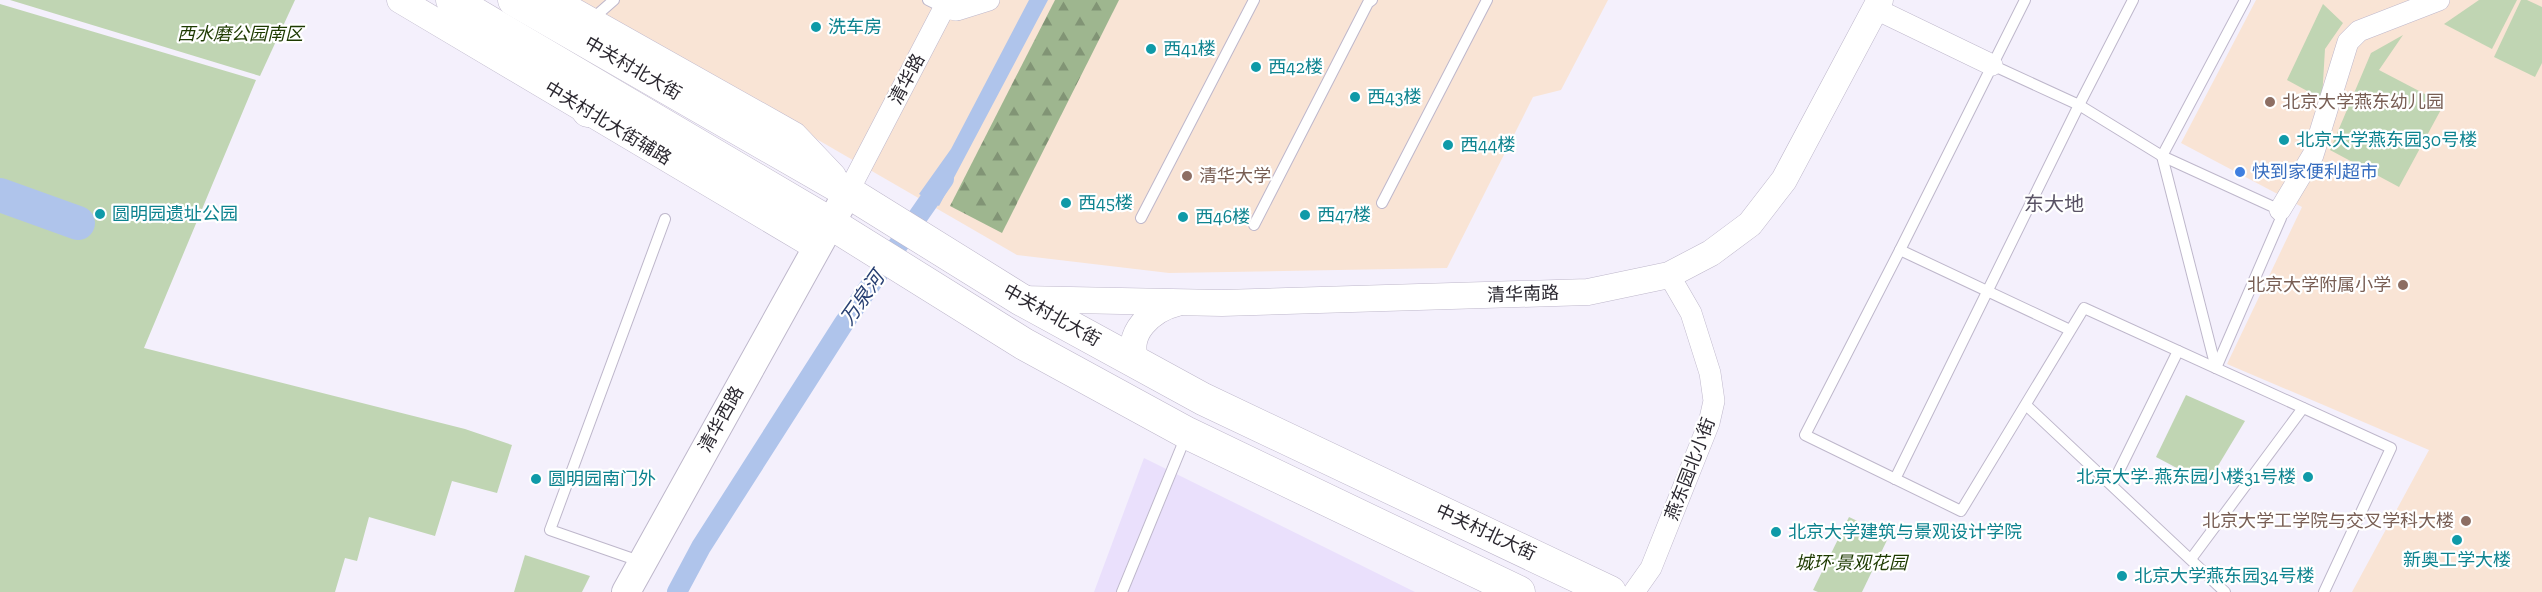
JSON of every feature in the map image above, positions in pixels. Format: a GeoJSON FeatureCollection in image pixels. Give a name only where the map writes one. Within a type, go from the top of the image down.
{"type":"FeatureCollection","features":[{"type":"Feature","properties":{"kind":"main road","name":"中关村北大街"},"geometry":{"type":"LineString","coordinates":[[452,0],[547,56],[823,235],[870,248],[1024,344],[1187,433],[1519,592]]}},
{"type":"Feature","properties":{"kind":"main road","name":"中关村北大街"},"geometry":{"type":"LineString","coordinates":[[514,0],[848,192],[1020,298],[1203,399],[1610,592]]}},
{"type":"Feature","properties":{"kind":"main road"},"geometry":{"type":"LineString","coordinates":[[547,56],[588,111]]}},
{"type":"Feature","properties":{"kind":"main road","name":"清华西路"},"geometry":{"type":"LineString","coordinates":[[626,592],[848,192]]}},
{"type":"Feature","properties":{"kind":"street","name":"中关村北大街辅路"},"geometry":{"type":"LineString","coordinates":[[400,0],[588,111],[823,235]]}},
{"type":"Feature","properties":{"kind":"street"},"geometry":{"type":"LineString","coordinates":[[554,0],[794,135],[848,192]]}},
{"type":"Feature","properties":{"kind":"street","name":"清华路"},"geometry":{"type":"LineString","coordinates":[[848,192],[936,4],[957,10],[989,0]]}},
{"type":"Feature","properties":{"kind":"street"},"geometry":{"type":"LineString","coordinates":[[2280,210],[2313,155],[2348,42],[2359,31],[2439,0]]}},
{"type":"Feature","properties":{"kind":"street"},"geometry":{"type":"LineString","coordinates":[[1878,4],[1992,65]]}},
{"type":"Feature","properties":{"kind":"street","name":"清华南路"},"geometry":{"type":"LineString","coordinates":[[1020,298],[1222,303],[1588,292],[1669,275],[1711,253],[1750,224],[1784,180],[1878,4]]}},
{"type":"Feature","properties":{"kind":"street","name":"燕东园北小街"},"geometry":{"type":"LineString","coordinates":[[1634,592],[1651,568],[1709,423],[1714,400],[1710,373],[1692,313],[1669,275]]}},
{"type":"Feature","properties":{"kind":"street"},"geometry":{"type":"LineString","coordinates":[[1137,363],[1134,356],[1137,332],[1147,319],[1163,306],[1182,302]]}},
{"type":"Feature","properties":{"kind":"lane"},"geometry":{"type":"LineString","coordinates":[[590,21],[614,0]]}},
{"type":"Feature","properties":{"kind":"lane"},"geometry":{"type":"LineString","coordinates":[[1141,218],[1254,0]]}},
{"type":"Feature","properties":{"kind":"lane"},"geometry":{"type":"LineString","coordinates":[[1254,225],[1368,3],[1372,0]]}},
{"type":"Feature","properties":{"kind":"lane"},"geometry":{"type":"LineString","coordinates":[[1382,203],[1487,0]]}},
{"type":"Feature","properties":{"kind":"lane"},"geometry":{"type":"LineString","coordinates":[[2025,0],[1805,435],[1961,511],[2084,308],[2391,448],[2324,592]]}},
{"type":"Feature","properties":{"kind":"lane"},"geometry":{"type":"LineString","coordinates":[[1895,478],[2133,0]]}},
{"type":"Feature","properties":{"kind":"lane"},"geometry":{"type":"LineString","coordinates":[[2216,368],[2162,156],[2245,0]]}},
{"type":"Feature","properties":{"kind":"lane"},"geometry":{"type":"LineString","coordinates":[[1992,65],[2079,105],[2162,156],[2280,210],[2281,218],[2216,368]]}},
{"type":"Feature","properties":{"kind":"lane"},"geometry":{"type":"LineString","coordinates":[[642,562],[550,530],[665,219]]}},
{"type":"Feature","properties":{"kind":"lane"},"geometry":{"type":"LineString","coordinates":[[1900,250],[2070,330]]}},
{"type":"Feature","properties":{"kind":"lane"},"geometry":{"type":"LineString","coordinates":[[2112,485],[2178,351]]}},
{"type":"Feature","properties":{"kind":"lane"},"geometry":{"type":"LineString","coordinates":[[2026,405],[2226,592]]}},
{"type":"Feature","properties":{"kind":"lane"},"geometry":{"type":"LineString","coordinates":[[2191,559],[2303,408]]}},
{"type":"Feature","properties":{"kind":"lane"},"geometry":{"type":"LineString","coordinates":[[1122,592],[1187,433]]}},
{"type":"Feature","properties":{"kind":"shaded area","name":"清华大学"},"geometry":{"type":"Polygon","coordinates":[[[576,0],[1608,0],[1561,90],[1533,97],[1447,268],[1169,273],[1017,255],[576,0]]]}},
{"type":"Feature","properties":{"kind":"shaded area","name":"北京大学附属小学"},"geometry":{"type":"Polygon","coordinates":[[[2256,0],[2542,0],[2542,592],[2352,592],[2429,450],[2227,364],[2302,207],[2181,143],[2256,0]]]}},
{"type":"Feature","properties":{"kind":"shaded area"},"geometry":{"type":"Polygon","coordinates":[[[1144,458],[1415,592],[1094,592],[1144,458]]]}},
{"type":"Feature","properties":{"kind":"green space","name":"西水磨公园南区"},"geometry":{"type":"Polygon","coordinates":[[[10,0],[295,0],[260,76],[10,0]]]}},
{"type":"Feature","properties":{"kind":"green space"},"geometry":{"type":"Polygon","coordinates":[[[1055,0],[1119,0],[1002,233],[950,206],[1055,0]]]}},
{"type":"Feature","properties":{"kind":"green space"},"geometry":{"type":"Polygon","coordinates":[[[2479,0],[2517,0],[2492,49],[2444,24],[2479,0]]]}},
{"type":"Feature","properties":{"kind":"green space"},"geometry":{"type":"Polygon","coordinates":[[[2521,0],[2527,0],[2542,7],[2542,63],[2535,77],[2494,57],[2521,0]]]}},
{"type":"Feature","properties":{"kind":"green space","name":"圆明园遗址公园"},"geometry":{"type":"Polygon","coordinates":[[[0,4],[256,80],[144,348],[465,429],[512,445],[497,493],[452,481],[435,536],[369,517],[357,561],[345,558],[335,592],[0,592],[0,4]]]}},
{"type":"Feature","properties":{"kind":"green space"},"geometry":{"type":"Polygon","coordinates":[[[2323,4],[2343,23],[2325,49],[2322,99],[2287,80],[2323,4]]]}},
{"type":"Feature","properties":{"kind":"green space"},"geometry":{"type":"Polygon","coordinates":[[[2403,35],[2379,70],[2444,104],[2399,187],[2330,150],[2371,53],[2403,35]]]}},
{"type":"Feature","properties":{"kind":"green space"},"geometry":{"type":"Polygon","coordinates":[[[2186,395],[2245,421],[2207,484],[2156,457],[2186,395]]]}},
{"type":"Feature","properties":{"kind":"green space","name":"城环·景观花园"},"geometry":{"type":"Polygon","coordinates":[[[1849,517],[1889,536],[1862,592],[1813,590],[1849,517]]]}},
{"type":"Feature","properties":{"kind":"green space"},"geometry":{"type":"Polygon","coordinates":[[[525,555],[590,576],[582,592],[514,592],[525,555]]]}},
{"type":"Feature","properties":{"kind":"water"},"geometry":{"type":"Polygon","coordinates":[[[1029,0],[1048,0],[939,206],[919,194],[951,149],[1029,0]]]}},
{"type":"Feature","properties":{"kind":"waterway","name":"万泉河"},"geometry":{"type":"LineString","coordinates":[[677,592],[701,547],[844,323],[944,179]]}},
{"type":"Feature","properties":{"kind":"waterway"},"geometry":{"type":"LineString","coordinates":[[0,195],[78,223]]}},
{"type":"Feature","properties":{"kind":"place","name":"洗车房"},"geometry":{"type":"Point","coordinates":[816,27]}},
{"type":"Feature","properties":{"kind":"place","name":"西41楼"},"geometry":{"type":"Point","coordinates":[1151,49]}},
{"type":"Feature","properties":{"kind":"place","name":"西42楼"},"geometry":{"type":"Point","coordinates":[1256,67]}},
{"type":"Feature","properties":{"kind":"place","name":"西43楼"},"geometry":{"type":"Point","coordinates":[1355,97]}},
{"type":"Feature","properties":{"kind":"place","name":"北京大学燕东幼儿园"},"geometry":{"type":"Point","coordinates":[2270,102]}},
{"type":"Feature","properties":{"kind":"place","name":"北京大学燕东园30号楼"},"geometry":{"type":"Point","coordinates":[2284,140]}},
{"type":"Feature","properties":{"kind":"place","name":"西44楼"},"geometry":{"type":"Point","coordinates":[1448,145]}},
{"type":"Feature","properties":{"kind":"place","name":"快到家便利超市"},"geometry":{"type":"Point","coordinates":[2240,172]}},
{"type":"Feature","properties":{"kind":"place","name":"清华大学"},"geometry":{"type":"Point","coordinates":[1187,176]}},
{"type":"Feature","properties":{"kind":"place","name":"西45楼"},"geometry":{"type":"Point","coordinates":[1066,203]}},
{"type":"Feature","properties":{"kind":"place","name":"圆明园遗址公园"},"geometry":{"type":"Point","coordinates":[100,214]}},
{"type":"Feature","properties":{"kind":"place","name":"西47楼"},"geometry":{"type":"Point","coordinates":[1305,215]}},
{"type":"Feature","properties":{"kind":"place","name":"西46楼"},"geometry":{"type":"Point","coordinates":[1183,217]}},
{"type":"Feature","properties":{"kind":"place","name":"北京大学附属小学"},"geometry":{"type":"Point","coordinates":[2403,285]}},
{"type":"Feature","properties":{"kind":"place","name":"北京大学-燕东园小楼31号楼"},"geometry":{"type":"Point","coordinates":[2308,477]}},
{"type":"Feature","properties":{"kind":"place","name":"圆明园南门外"},"geometry":{"type":"Point","coordinates":[536,479]}},
{"type":"Feature","properties":{"kind":"place","name":"北京大学工学院与交叉学科大楼"},"geometry":{"type":"Point","coordinates":[2466,521]}},
{"type":"Feature","properties":{"kind":"place","name":"北京大学建筑与景观设计学院"},"geometry":{"type":"Point","coordinates":[1776,532]}},
{"type":"Feature","properties":{"kind":"place","name":"新奥工学大楼"},"geometry":{"type":"Point","coordinates":[2457,540]}},
{"type":"Feature","properties":{"kind":"place","name":"北京大学燕东园34号楼"},"geometry":{"type":"Point","coordinates":[2122,576]}},
{"type":"Feature","properties":{"kind":"district","name":"东大地"},"geometry":{"type":"Point","coordinates":[2054,204]}}]}
